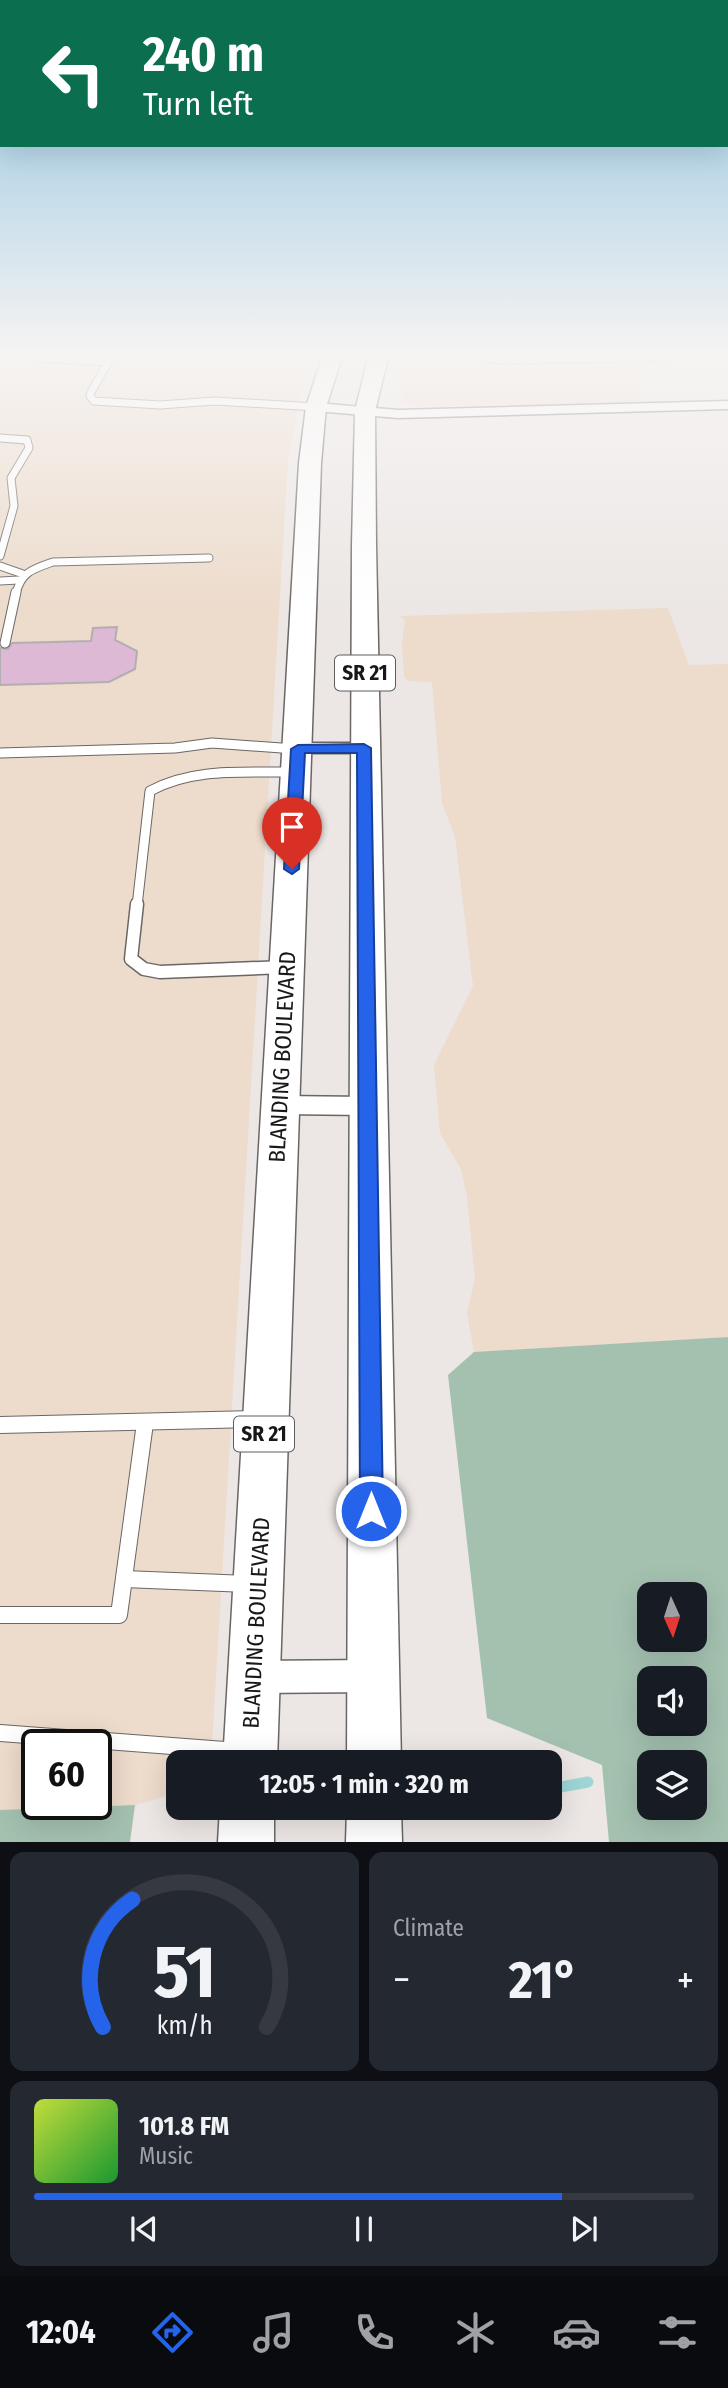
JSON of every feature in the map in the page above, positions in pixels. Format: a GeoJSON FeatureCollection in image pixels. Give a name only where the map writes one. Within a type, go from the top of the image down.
{"type":"FeatureCollection","features":[{"type":"Feature","properties":{"kind":"main road","name":"BLANDING BOULEVARD"},"geometry":{"type":"LineString","coordinates":[[250,1750],[312,440]]}},
{"type":"Feature","properties":{"kind":"main road","name":"SR 21"},"geometry":{"type":"LineString","coordinates":[[365,440],[364,748],[374,1750]]}},
{"type":"Feature","properties":{"kind":"main road"},"geometry":{"type":"LineString","coordinates":[[246,1842],[247,1820]]}},
{"type":"Feature","properties":{"kind":"main road"},"geometry":{"type":"LineString","coordinates":[[374,1820],[374,1842]]}},
{"type":"Feature","properties":{"kind":"street"},"geometry":{"type":"LineString","coordinates":[[297,761],[364,748]]}},
{"type":"Feature","properties":{"kind":"street"},"geometry":{"type":"LineString","coordinates":[[280,1105],[367,1106]]}},
{"type":"Feature","properties":{"kind":"street"},"geometry":{"type":"LineString","coordinates":[[254,1677],[373,1676]]}},
{"type":"Feature","properties":{"kind":"lane"},"geometry":{"type":"LineString","coordinates":[[0,556],[13,500],[14,484],[10,478],[29,448],[26,440]]}},
{"type":"Feature","properties":{"kind":"lane"},"geometry":{"type":"LineString","coordinates":[[0,581],[21,577],[39,565],[64,560],[209,558]]}},
{"type":"Feature","properties":{"kind":"lane"},"geometry":{"type":"LineString","coordinates":[[0,566],[21,577]]}},
{"type":"Feature","properties":{"kind":"lane"},"geometry":{"type":"LineString","coordinates":[[5,643],[21,577]]}},
{"type":"Feature","properties":{"kind":"lane"},"geometry":{"type":"LineString","coordinates":[[0,752],[161,748],[212,743],[297,761]]}},
{"type":"Feature","properties":{"kind":"lane"},"geometry":{"type":"LineString","coordinates":[[287,967],[160,972],[145,971],[131,959],[150,791],[167,781],[190,776],[297,761]]}},
{"type":"Feature","properties":{"kind":"lane"},"geometry":{"type":"LineString","coordinates":[[0,1425],[265,1419]]}},
{"type":"Feature","properties":{"kind":"lane"},"geometry":{"type":"LineString","coordinates":[[0,1615],[119,1615],[152,1423]]}},
{"type":"Feature","properties":{"kind":"lane"},"geometry":{"type":"LineString","coordinates":[[124,1580],[258,1584]]}},
{"type":"Feature","properties":{"kind":"lane"},"geometry":{"type":"LineString","coordinates":[[0,1733],[177,1750]]}},
{"type":"Feature","properties":{"kind":"shaded area"},"geometry":{"type":"Polygon","coordinates":[[[0,440],[292,440],[288,460],[212,1750],[166,1750],[166,1796],[135,1805],[112,1806],[112,1729],[21,1729],[21,1809],[0,1810],[0,440]]]}},
{"type":"Feature","properties":{"kind":"shaded area"},"geometry":{"type":"Polygon","coordinates":[[[668,608],[689,665],[728,664],[728,1337],[474,1352],[467,1313],[475,1279],[467,1196],[461,1169],[440,1133],[434,1065],[473,986],[455,837],[442,803],[432,682],[408,681],[404,677],[402,644],[405,620],[400,616],[668,608]]]}},
{"type":"Feature","properties":{"kind":"green space"},"geometry":{"type":"Polygon","coordinates":[[[728,1337],[728,1842],[609,1842],[602,1765],[487,1718],[448,1375],[474,1352],[728,1337]]]}},
{"type":"Feature","properties":{"kind":"green space"},"geometry":{"type":"Polygon","coordinates":[[[135,1805],[130,1842],[0,1842],[0,1810],[21,1809],[21,1820],[112,1820],[112,1806],[135,1805]]]}},
{"type":"Feature","properties":{"kind":"building"},"geometry":{"type":"Polygon","coordinates":[[[117,627],[115,640],[137,651],[135,669],[109,682],[0,685],[0,648],[8,649],[12,643],[91,641],[93,628],[117,627]]]}},
{"type":"Feature","properties":{"kind":"waterway"},"geometry":{"type":"LineString","coordinates":[[562,1787],[588,1782]]}},
{"type":"Feature","properties":{"kind":"route"},"geometry":{"type":"LineString","coordinates":[[292,869],[298,749],[364,748],[371,1511]]}}]}
